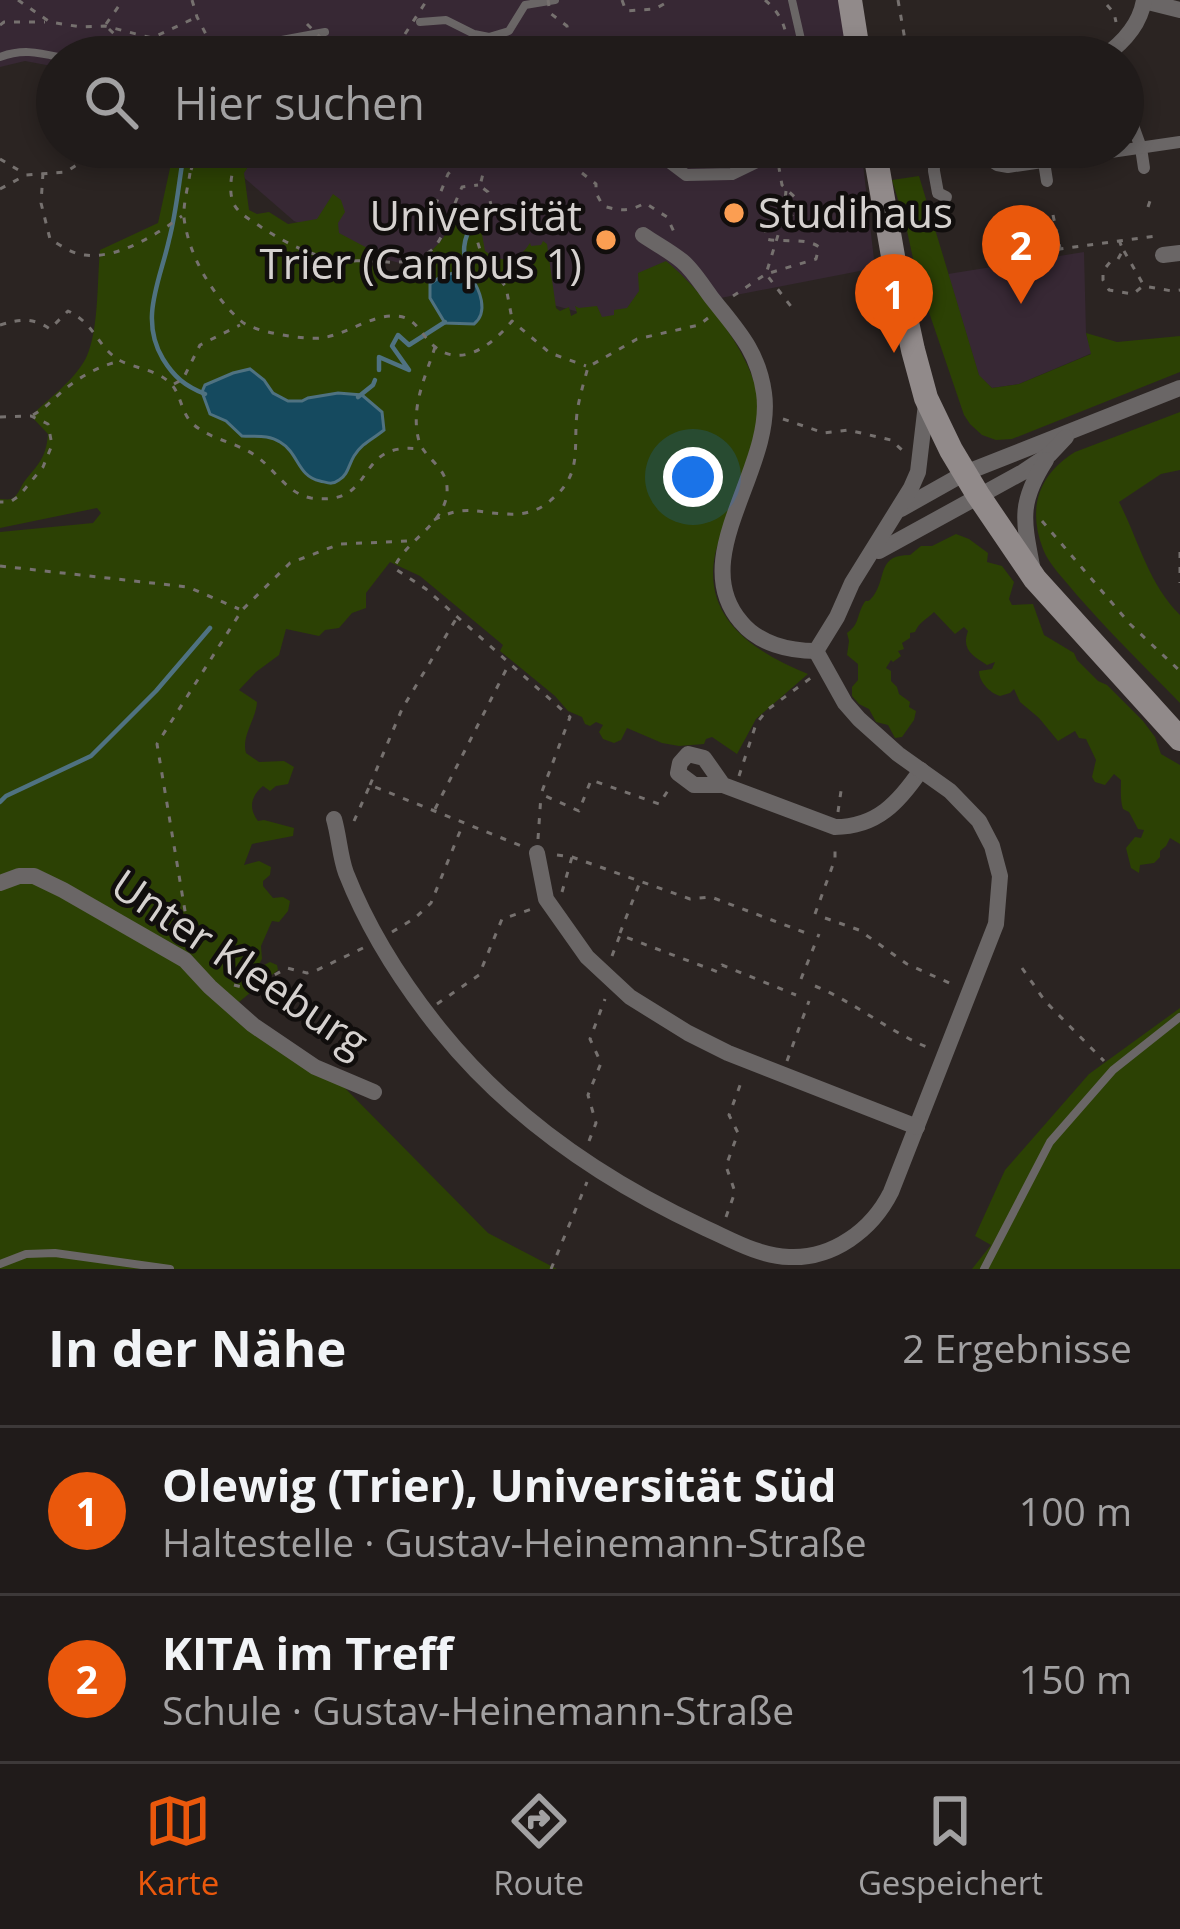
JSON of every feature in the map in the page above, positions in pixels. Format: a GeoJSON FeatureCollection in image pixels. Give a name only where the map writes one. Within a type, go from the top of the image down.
{"type":"FeatureCollection","features":[{"type":"Feature","properties":{"kind":"main road"},"geometry":{"type":"LineString","coordinates":[[850,0],[856,36]]}},
{"type":"Feature","properties":{"kind":"main road"},"geometry":{"type":"LineString","coordinates":[[868,168],[926,398],[964,472],[1035,579],[1180,739]]}},
{"type":"Feature","properties":{"kind":"street"},"geometry":{"type":"LineString","coordinates":[[1126,36],[1142,13],[1144,1],[1180,10]]}},
{"type":"Feature","properties":{"kind":"street"},"geometry":{"type":"LineString","coordinates":[[1144,148],[1180,142]]}},
{"type":"Feature","properties":{"kind":"street"},"geometry":{"type":"LineString","coordinates":[[674,168],[680,173],[711,176],[748,168]]}},
{"type":"Feature","properties":{"kind":"street"},"geometry":{"type":"LineString","coordinates":[[934,168],[938,193],[946,197]]}},
{"type":"Feature","properties":{"kind":"street"},"geometry":{"type":"LineString","coordinates":[[1045,168],[1047,181]]}},
{"type":"Feature","properties":{"kind":"street"},"geometry":{"type":"LineString","coordinates":[[643,235],[685,263],[744,336],[764,394],[762,440],[722,560],[731,610],[751,633],[797,651],[816,651]]}},
{"type":"Feature","properties":{"kind":"street"},"geometry":{"type":"LineString","coordinates":[[901,508],[964,472],[1180,388]]}},
{"type":"Feature","properties":{"kind":"street"},"geometry":{"type":"LineString","coordinates":[[816,651],[919,472],[926,398]]}},
{"type":"Feature","properties":{"kind":"street"},"geometry":{"type":"LineString","coordinates":[[1035,579],[1026,535],[1026,496],[1050,454],[1070,431]]}},
{"type":"Feature","properties":{"kind":"street"},"geometry":{"type":"LineString","coordinates":[[864,564],[885,545],[1050,454]]}},
{"type":"Feature","properties":{"kind":"street"},"geometry":{"type":"LineString","coordinates":[[334,819],[344,869],[389,957],[454,1047],[493,1087],[561,1146],[626,1188],[758,1251],[794,1257],[819,1253],[847,1242],[885,1203],[996,925],[1000,876],[979,821],[950,791],[859,719],[816,651]]}},
{"type":"Feature","properties":{"kind":"street"},"geometry":{"type":"LineString","coordinates":[[729,787],[704,758],[693,754],[683,758],[678,773],[694,785],[729,787],[835,827],[861,825],[885,812],[920,770]]}},
{"type":"Feature","properties":{"kind":"street"},"geometry":{"type":"LineString","coordinates":[[537,853],[546,899],[587,957],[630,997],[749,1061],[917,1127]]}},
{"type":"Feature","properties":{"kind":"street","name":"Unter Kleeburg"},"geometry":{"type":"LineString","coordinates":[[0,884],[19,876],[43,878],[185,960],[274,1040],[315,1067],[374,1092]]}},
{"type":"Feature","properties":{"kind":"lane"},"geometry":{"type":"LineString","coordinates":[[492,36],[509,31],[525,5],[551,0]]}},
{"type":"Feature","properties":{"kind":"lane"},"geometry":{"type":"LineString","coordinates":[[791,0],[801,36]]}},
{"type":"Feature","properties":{"kind":"lane"},"geometry":{"type":"LineString","coordinates":[[420,22],[446,20],[484,36]]}},
{"type":"Feature","properties":{"kind":"lane"},"geometry":{"type":"LineString","coordinates":[[0,57],[36,53]]}},
{"type":"Feature","properties":{"kind":"lane"},"geometry":{"type":"LineString","coordinates":[[984,1269],[1042,1154],[1059,1131],[1113,1070],[1180,1017]]}},
{"type":"Feature","properties":{"kind":"lane"},"geometry":{"type":"LineString","coordinates":[[0,1264],[26,1254],[55,1253],[170,1269]]}},
{"type":"Feature","properties":{"kind":"path"},"geometry":{"type":"LineString","coordinates":[[18,0],[50,22]]}},
{"type":"Feature","properties":{"kind":"path"},"geometry":{"type":"LineString","coordinates":[[105,26],[123,0]]}},
{"type":"Feature","properties":{"kind":"path"},"geometry":{"type":"LineString","coordinates":[[191,0],[207,36]]}},
{"type":"Feature","properties":{"kind":"path"},"geometry":{"type":"LineString","coordinates":[[405,34],[427,0]]}},
{"type":"Feature","properties":{"kind":"path"},"geometry":{"type":"LineString","coordinates":[[551,0],[550,13],[568,26],[570,36]]}},
{"type":"Feature","properties":{"kind":"path"},"geometry":{"type":"LineString","coordinates":[[622,0],[626,11],[655,9],[671,0]]}},
{"type":"Feature","properties":{"kind":"path"},"geometry":{"type":"LineString","coordinates":[[765,0],[778,13],[786,36]]}},
{"type":"Feature","properties":{"kind":"path"},"geometry":{"type":"LineString","coordinates":[[898,0],[904,36]]}},
{"type":"Feature","properties":{"kind":"path"},"geometry":{"type":"LineString","coordinates":[[1107,5],[1115,11],[1117,26]]}},
{"type":"Feature","properties":{"kind":"path"},"geometry":{"type":"LineString","coordinates":[[156,36],[196,17]]}},
{"type":"Feature","properties":{"kind":"path"},"geometry":{"type":"LineString","coordinates":[[307,24],[323,36]]}},
{"type":"Feature","properties":{"kind":"path"},"geometry":{"type":"LineString","coordinates":[[0,25],[105,26],[144,36]]}},
{"type":"Feature","properties":{"kind":"path"},"geometry":{"type":"LineString","coordinates":[[105,26],[116,36]]}},
{"type":"Feature","properties":{"kind":"path"},"geometry":{"type":"LineString","coordinates":[[0,160],[26,175]]}},
{"type":"Feature","properties":{"kind":"path"},"geometry":{"type":"LineString","coordinates":[[0,189],[26,175],[73,168]]}},
{"type":"Feature","properties":{"kind":"path"},"geometry":{"type":"LineString","coordinates":[[189,168],[190,173]]}},
{"type":"Feature","properties":{"kind":"path"},"geometry":{"type":"LineString","coordinates":[[192,168],[184,215],[192,250],[204,274],[243,324]]}},
{"type":"Feature","properties":{"kind":"path"},"geometry":{"type":"LineString","coordinates":[[172,385],[183,379],[200,345],[243,324],[304,338],[351,331],[387,315],[404,317],[435,347],[455,354],[476,352],[512,321],[506,287],[482,256],[477,239],[491,205],[488,192],[480,186],[462,187],[437,244],[428,253],[404,263],[338,260],[314,254],[242,214],[233,203],[234,168]]}},
{"type":"Feature","properties":{"kind":"path"},"geometry":{"type":"LineString","coordinates":[[448,220],[435,206],[453,168]]}},
{"type":"Feature","properties":{"kind":"path"},"geometry":{"type":"LineString","coordinates":[[480,186],[485,168]]}},
{"type":"Feature","properties":{"kind":"path"},"geometry":{"type":"LineString","coordinates":[[433,521],[462,509],[520,514],[541,508],[569,482],[588,367],[637,339],[699,326],[766,274],[816,260],[819,247],[813,242],[766,239],[765,227],[796,213],[801,203],[779,178],[779,168]]}},
{"type":"Feature","properties":{"kind":"path"},"geometry":{"type":"LineString","coordinates":[[43,173],[41,203],[50,238],[84,255],[132,246],[184,215]]}},
{"type":"Feature","properties":{"kind":"path"},"geometry":{"type":"LineString","coordinates":[[582,173],[596,184]]}},
{"type":"Feature","properties":{"kind":"path"},"geometry":{"type":"LineString","coordinates":[[766,274],[783,219],[786,189]]}},
{"type":"Feature","properties":{"kind":"path"},"geometry":{"type":"LineString","coordinates":[[1148,207],[1150,197]]}},
{"type":"Feature","properties":{"kind":"path"},"geometry":{"type":"LineString","coordinates":[[1053,215],[1060,250]]}},
{"type":"Feature","properties":{"kind":"path"},"geometry":{"type":"LineString","coordinates":[[1029,259],[1156,236]]}},
{"type":"Feature","properties":{"kind":"path"},"geometry":{"type":"LineString","coordinates":[[1035,239],[1042,239],[1039,258]]}},
{"type":"Feature","properties":{"kind":"path"},"geometry":{"type":"LineString","coordinates":[[1119,240],[1143,286]]}},
{"type":"Feature","properties":{"kind":"path"},"geometry":{"type":"LineString","coordinates":[[1123,250],[1103,271],[1104,285],[1113,292],[1133,294],[1143,286],[1180,290]]}},
{"type":"Feature","properties":{"kind":"path"},"geometry":{"type":"LineString","coordinates":[[766,274],[793,308]]}},
{"type":"Feature","properties":{"kind":"path"},"geometry":{"type":"LineString","coordinates":[[0,325],[36,320],[50,329],[68,311],[90,324],[105,349],[172,385],[182,409],[198,428],[257,455],[294,492],[306,497],[346,495],[386,452],[401,447],[422,449]]}},
{"type":"Feature","properties":{"kind":"path"},"geometry":{"type":"LineString","coordinates":[[512,321],[550,353],[588,367]]}},
{"type":"Feature","properties":{"kind":"path"},"geometry":{"type":"LineString","coordinates":[[435,347],[415,413],[422,449],[440,468],[446,488],[443,507],[399,556],[394,568],[570,717],[542,794],[537,853]]}},
{"type":"Feature","properties":{"kind":"path"},"geometry":{"type":"LineString","coordinates":[[0,417],[31,416],[81,378],[122,361]]}},
{"type":"Feature","properties":{"kind":"path"},"geometry":{"type":"LineString","coordinates":[[764,413],[824,433],[848,430],[891,440],[904,455]]}},
{"type":"Feature","properties":{"kind":"path"},"geometry":{"type":"LineString","coordinates":[[0,502],[19,496],[48,456],[49,424],[31,416]]}},
{"type":"Feature","properties":{"kind":"path"},"geometry":{"type":"LineString","coordinates":[[1039,517],[1130,623],[1180,671]]}},
{"type":"Feature","properties":{"kind":"path"},"geometry":{"type":"LineString","coordinates":[[185,960],[188,929],[157,744],[242,610],[290,563],[340,544],[414,540]]}},
{"type":"Feature","properties":{"kind":"path"},"geometry":{"type":"LineString","coordinates":[[1180,552],[1180,583]]}},
{"type":"Feature","properties":{"kind":"path"},"geometry":{"type":"LineString","coordinates":[[0,566],[188,587],[242,610]]}},
{"type":"Feature","properties":{"kind":"path"},"geometry":{"type":"LineString","coordinates":[[362,802],[402,709],[457,617]]}},
{"type":"Feature","properties":{"kind":"path"},"geometry":{"type":"LineString","coordinates":[[435,810],[509,664]]}},
{"type":"Feature","properties":{"kind":"path"},"geometry":{"type":"LineString","coordinates":[[729,787],[756,724],[767,710],[827,671]]}},
{"type":"Feature","properties":{"kind":"path"},"geometry":{"type":"LineString","coordinates":[[542,794],[579,811],[591,780],[659,804],[678,773]]}},
{"type":"Feature","properties":{"kind":"path"},"geometry":{"type":"LineString","coordinates":[[815,914],[835,859],[842,784]]}},
{"type":"Feature","properties":{"kind":"path"},"geometry":{"type":"LineString","coordinates":[[370,785],[537,853],[572,857],[690,899],[711,897],[806,933],[809,929]]}},
{"type":"Feature","properties":{"kind":"path"},"geometry":{"type":"LineString","coordinates":[[398,929],[431,903],[464,822]]}},
{"type":"Feature","properties":{"kind":"path"},"geometry":{"type":"LineString","coordinates":[[427,1012],[479,975],[502,919],[561,897],[572,857]]}},
{"type":"Feature","properties":{"kind":"path"},"geometry":{"type":"LineString","coordinates":[[590,1138],[596,1123],[588,1095],[601,1063],[590,1039],[640,882]]}},
{"type":"Feature","properties":{"kind":"path"},"geometry":{"type":"LineString","coordinates":[[825,918],[859,930],[907,964],[950,983]]}},
{"type":"Feature","properties":{"kind":"path"},"geometry":{"type":"LineString","coordinates":[[801,980],[819,934]]}},
{"type":"Feature","properties":{"kind":"path"},"geometry":{"type":"LineString","coordinates":[[620,935],[718,973],[722,965],[796,995]]}},
{"type":"Feature","properties":{"kind":"path"},"geometry":{"type":"LineString","coordinates":[[648,953],[651,946]]}},
{"type":"Feature","properties":{"kind":"path"},"geometry":{"type":"LineString","coordinates":[[238,986],[250,989],[287,968],[315,971],[360,950]]}},
{"type":"Feature","properties":{"kind":"path"},"geometry":{"type":"LineString","coordinates":[[1022,968],[1045,1001],[1102,1059]]}},
{"type":"Feature","properties":{"kind":"path"},"geometry":{"type":"LineString","coordinates":[[815,986],[926,1046]]}},
{"type":"Feature","properties":{"kind":"path"},"geometry":{"type":"LineString","coordinates":[[793,1046],[809,1001]]}},
{"type":"Feature","properties":{"kind":"path"},"geometry":{"type":"LineString","coordinates":[[719,1234],[735,1192],[726,1166],[738,1133],[729,1115],[749,1061]]}},
{"type":"Feature","properties":{"kind":"path"},"geometry":{"type":"LineString","coordinates":[[551,1269],[590,1174]]}},
{"type":"Feature","properties":{"kind":"shaded area"},"geometry":{"type":"Polygon","coordinates":[[[0,0],[840,0],[846,36],[36,36],[36,63],[0,67],[0,0]]]}},
{"type":"Feature","properties":{"kind":"shaded area","name":"Universität Trier (Campus 1)"},"geometry":{"type":"Polygon","coordinates":[[[233,168],[863,168],[875,268],[608,320],[385,259],[294,221],[233,168]]]}},
{"type":"Feature","properties":{"kind":"shaded area"},"geometry":{"type":"Polygon","coordinates":[[[1084,252],[1086,333],[1092,353],[1019,384],[992,388],[979,376],[948,274],[1084,252]]]}},
{"type":"Feature","properties":{"kind":"green space"},"geometry":{"type":"Polygon","coordinates":[[[170,168],[247,168],[249,210],[269,212],[288,224],[317,219],[333,194],[345,212],[338,223],[339,233],[371,250],[373,267],[395,282],[409,275],[443,239],[451,222],[491,216],[481,229],[485,251],[509,259],[530,243],[547,244],[556,308],[569,307],[571,316],[577,313],[575,306],[597,306],[602,317],[627,308],[639,291],[638,273],[666,261],[724,326],[756,386],[759,408],[753,444],[716,551],[713,578],[725,616],[738,631],[770,656],[808,674],[756,719],[737,754],[712,737],[704,744],[679,746],[627,728],[621,740],[603,739],[599,732],[603,725],[585,724],[582,717],[568,711],[500,651],[503,645],[420,576],[390,562],[366,593],[366,608],[319,636],[286,629],[279,655],[239,690],[257,702],[245,740],[246,753],[259,762],[284,761],[294,767],[288,784],[259,790],[253,811],[258,821],[294,828],[293,836],[252,844],[244,865],[259,861],[271,867],[263,886],[273,898],[290,901],[279,922],[272,921],[261,946],[259,964],[270,962],[278,970],[233,1007],[338,1081],[488,1233],[557,1269],[0,1269],[0,532],[93,523],[101,513],[97,508],[0,528],[0,499],[15,496],[43,455],[48,434],[31,416],[86,358],[95,320],[100,250],[158,223],[170,168]]]}},
{"type":"Feature","properties":{"kind":"green space"},"geometry":{"type":"Polygon","coordinates":[[[919,176],[979,375],[992,388],[1019,384],[1091,354],[1086,333],[1117,342],[1180,336],[1180,372],[1012,439],[982,435],[964,415],[917,277],[892,180],[919,176]]]}},
{"type":"Feature","properties":{"kind":"green space"},"geometry":{"type":"Polygon","coordinates":[[[1180,412],[1180,470],[1161,474],[1119,502],[1152,575],[1180,615],[1180,703],[1049,561],[1036,520],[1045,482],[1075,452],[1180,412]]]}},
{"type":"Feature","properties":{"kind":"green space"},"geometry":{"type":"Polygon","coordinates":[[[956,534],[988,553],[987,562],[1002,566],[1014,582],[1012,605],[1033,604],[1044,635],[1074,653],[1143,721],[1161,754],[1180,765],[1180,844],[1170,838],[1160,857],[1140,865],[1139,873],[1131,868],[1126,848],[1144,830],[1123,809],[1121,780],[1114,774],[1105,785],[1095,782],[1096,760],[1086,739],[1075,731],[1058,741],[1020,702],[1014,689],[1000,696],[989,690],[979,671],[992,669],[995,662],[987,665],[970,652],[964,627],[955,634],[934,612],[910,633],[902,643],[904,649],[898,651],[901,656],[886,668],[899,694],[916,711],[902,737],[895,738],[888,725],[876,722],[869,709],[852,696],[858,664],[847,655],[847,633],[874,595],[888,563],[956,534]]]}},
{"type":"Feature","properties":{"kind":"green space"},"geometry":{"type":"Polygon","coordinates":[[[1180,1008],[1180,1269],[972,1269],[991,1245],[975,1236],[1005,1170],[1089,1074],[1180,1008]]]}},
{"type":"Feature","properties":{"kind":"water"},"geometry":{"type":"Polygon","coordinates":[[[456,272],[470,275],[480,294],[481,313],[474,324],[445,323],[430,298],[430,284],[456,272]]]}},
{"type":"Feature","properties":{"kind":"water"},"geometry":{"type":"Polygon","coordinates":[[[250,369],[288,401],[338,393],[362,395],[382,412],[384,430],[361,448],[339,480],[330,483],[312,478],[280,442],[242,436],[210,414],[202,392],[205,385],[250,369]]]}},
{"type":"Feature","properties":{"kind":"waterway"},"geometry":{"type":"LineString","coordinates":[[182,168],[154,300],[153,329],[171,371],[205,394]]}},
{"type":"Feature","properties":{"kind":"waterway"},"geometry":{"type":"LineString","coordinates":[[467,280],[464,247],[475,219]]}},
{"type":"Feature","properties":{"kind":"waterway"},"geometry":{"type":"LineString","coordinates":[[379,370],[379,357],[409,370],[392,346],[398,335],[409,345],[445,322]]}},
{"type":"Feature","properties":{"kind":"waterway"},"geometry":{"type":"LineString","coordinates":[[358,397],[375,380]]}},
{"type":"Feature","properties":{"kind":"waterway"},"geometry":{"type":"LineString","coordinates":[[0,802],[91,756],[210,628]]}},
{"type":"Feature","properties":{"kind":"place","name":"Studihaus"},"geometry":{"type":"Point","coordinates":[734,213]}},
{"type":"Feature","properties":{"kind":"place","name":"Universität Trier (Campus 1)"},"geometry":{"type":"Point","coordinates":[606,240]}},
{"type":"Feature","properties":{"kind":"place","name":"KITA im Treff"},"geometry":{"type":"Point","coordinates":[1021,304]}},
{"type":"Feature","properties":{"kind":"place","name":"Olewig (Trier), Universität Süd"},"geometry":{"type":"Point","coordinates":[894,353]}}]}
